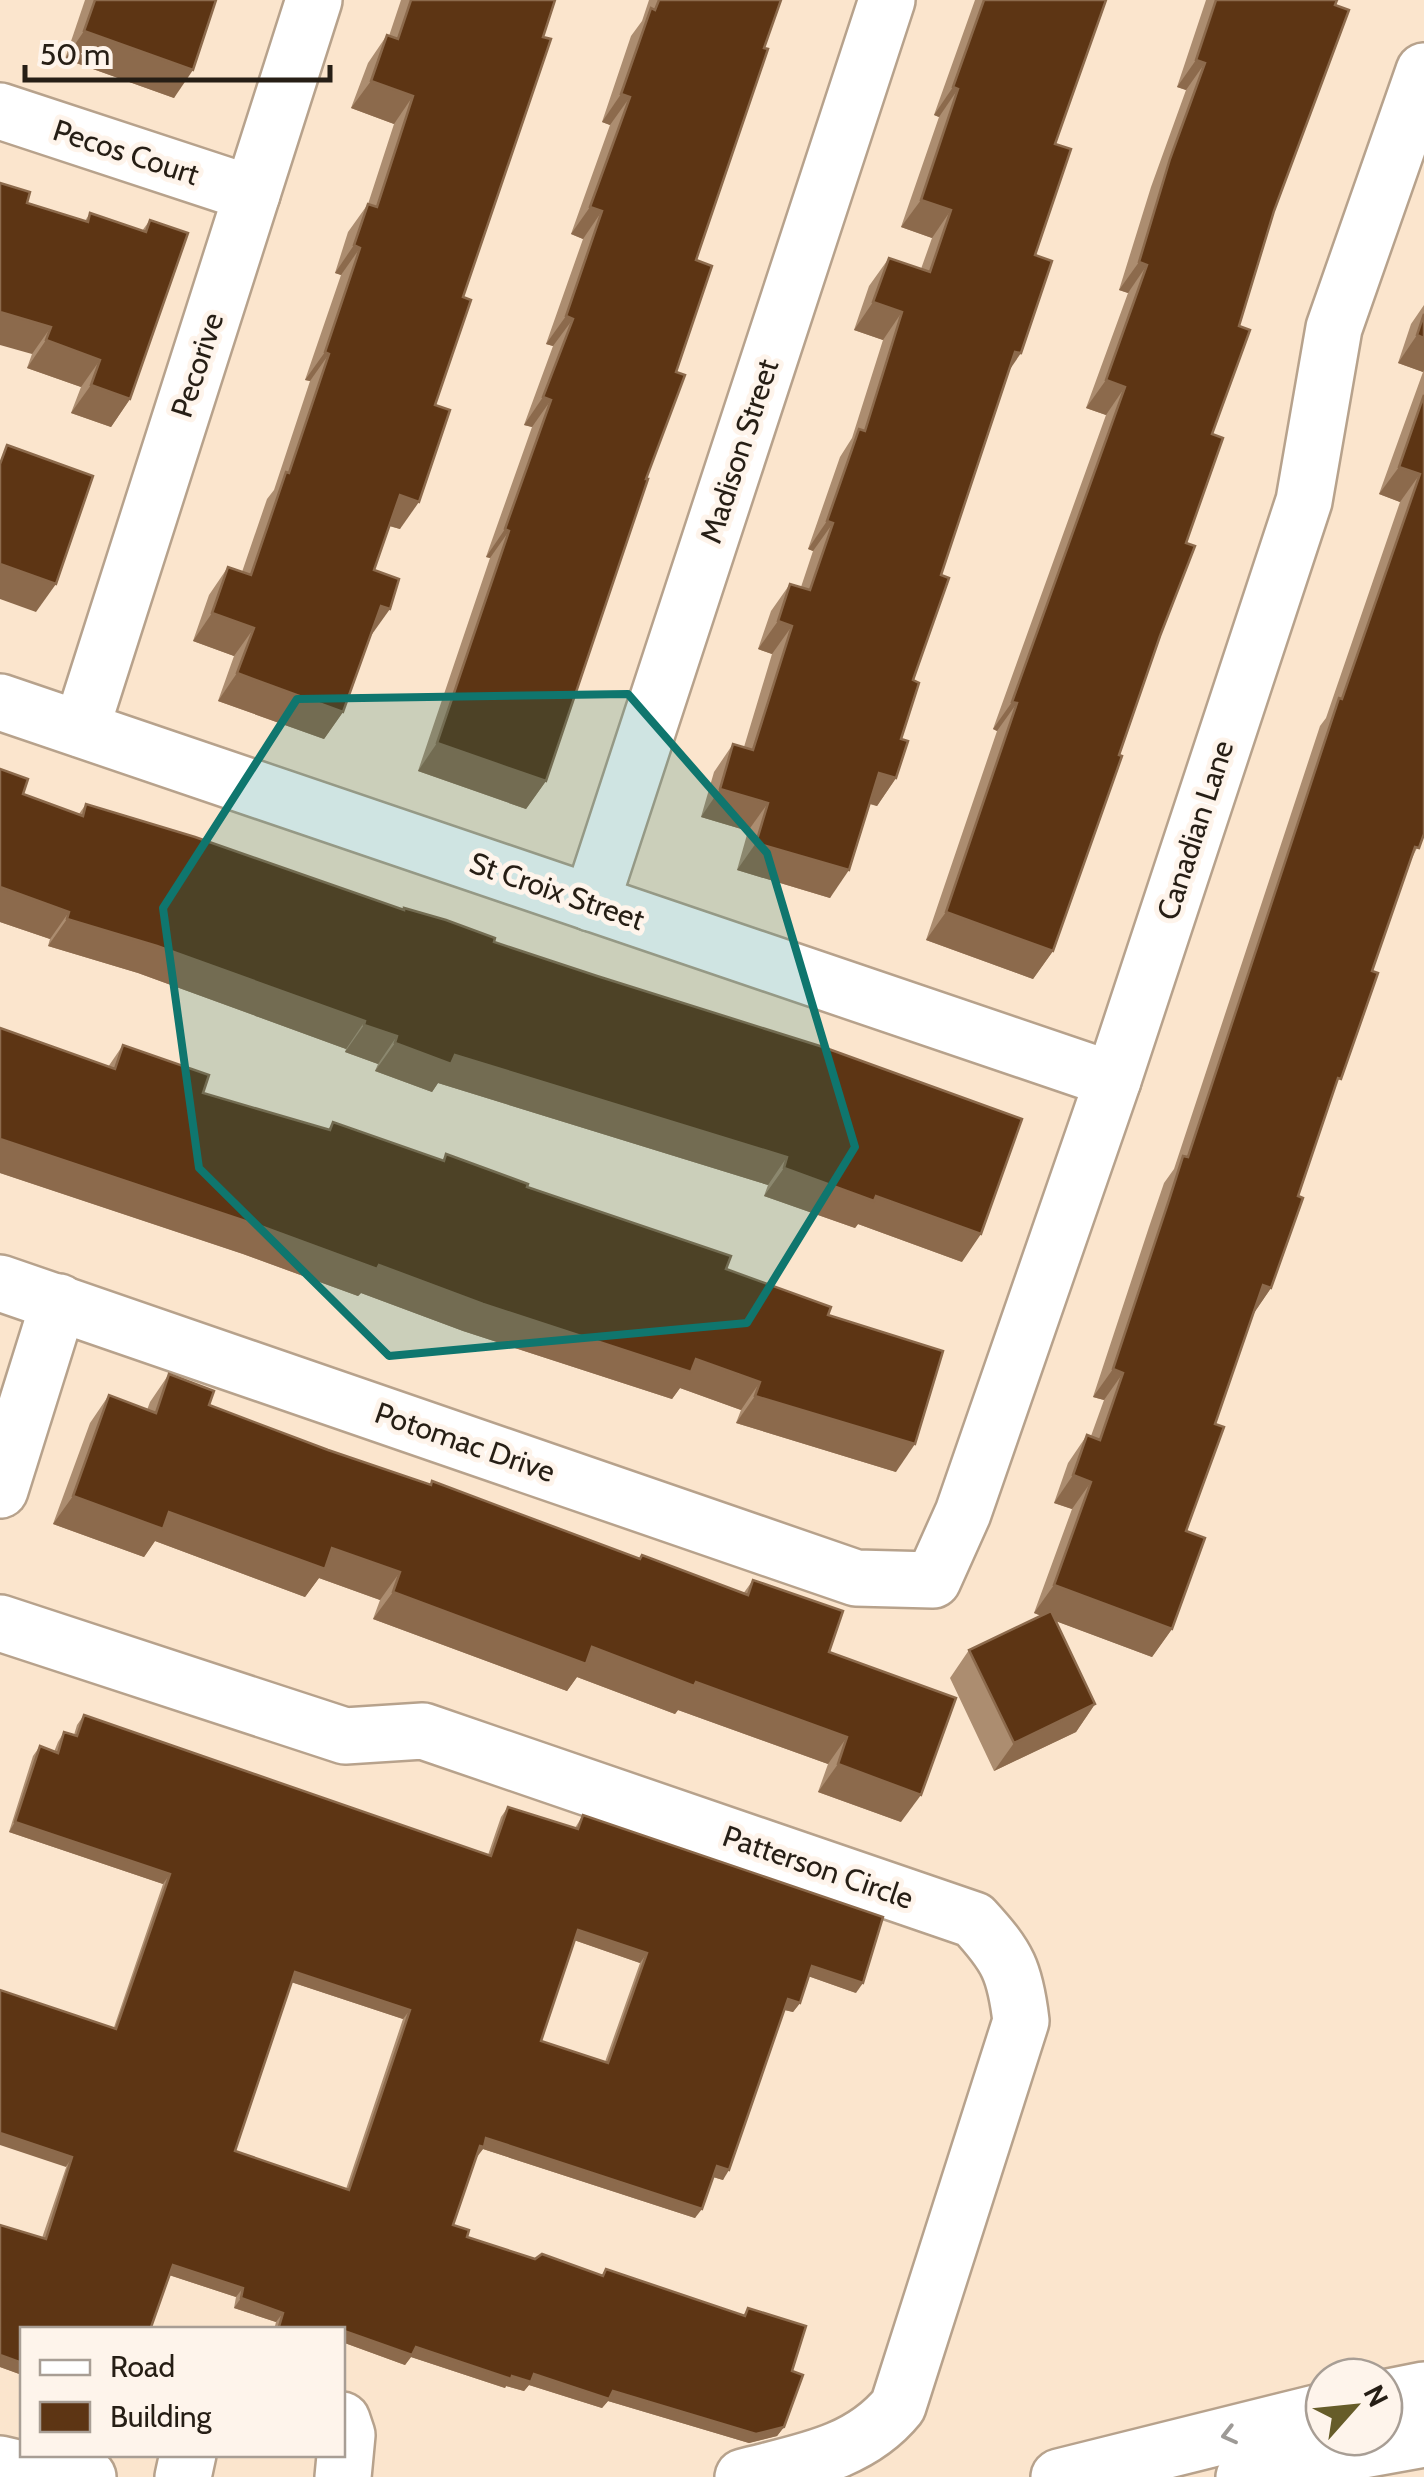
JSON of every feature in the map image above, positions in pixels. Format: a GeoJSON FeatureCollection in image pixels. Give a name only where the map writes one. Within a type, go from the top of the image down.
{"type":"FeatureCollection","features":[{"type":"Feature","properties":{"kind":"street","name":"Pecorive"},"geometry":{"type":"LineString","coordinates":[[81,729],[314,0]]}},
{"type":"Feature","properties":{"kind":"street","name":"Madison Street"},"geometry":{"type":"LineString","coordinates":[[590,902],[886,0]]}},
{"type":"Feature","properties":{"kind":"street","name":"Canadian Lane"},"geometry":{"type":"LineString","coordinates":[[934,1580],[963,1513],[1113,1080],[1304,501],[1334,328],[1424,71]]}},
{"type":"Feature","properties":{"kind":"street","name":"Pecos Court"},"geometry":{"type":"LineString","coordinates":[[0,111],[252,194]]}},
{"type":"Feature","properties":{"kind":"street","name":"St Croix Street"},"geometry":{"type":"LineString","coordinates":[[0,702],[1113,1080]]}},
{"type":"Feature","properties":{"kind":"street","name":"Potomac Drive"},"geometry":{"type":"LineString","coordinates":[[0,1283],[856,1578],[934,1580]]}},
{"type":"Feature","properties":{"kind":"street"},"geometry":{"type":"LineString","coordinates":[[0,1490],[59,1302]]}},
{"type":"Feature","properties":{"kind":"street","name":"Patterson Circle"},"geometry":{"type":"LineString","coordinates":[[1,1627],[345,1736],[423,1731],[974,1920],[1004,1952],[1017,1988],[1020,2021],[898,2406],[880,2428],[854,2444],[827,2456],[743,2477]]}},
{"type":"Feature","properties":{"kind":"street"},"geometry":{"type":"LineString","coordinates":[[1059,2477],[1304,2416]]}},
{"type":"Feature","properties":{"kind":"street"},"geometry":{"type":"LineString","coordinates":[[1244,2477],[1319,2458],[1424,2439]]}},
{"type":"Feature","properties":{"kind":"street"},"geometry":{"type":"LineString","coordinates":[[20,2470],[88,2477]]}},
{"type":"Feature","properties":{"kind":"highlighted area"},"geometry":{"type":"Polygon","coordinates":[[[628,694],[767,853],[855,1147],[747,1323],[389,1356],[199,1168],[163,908],[297,699],[628,694]]]}},
{"type":"Feature","properties":{"kind":"building"},"geometry":{"type":"Polygon","coordinates":[[[95,0],[216,0],[193,70],[84,31],[95,0]]]}},
{"type":"Feature","properties":{"kind":"building"},"geometry":{"type":"Polygon","coordinates":[[[411,0],[555,0],[543,37],[551,39],[463,297],[471,300],[435,405],[450,410],[419,502],[400,495],[374,570],[399,579],[390,609],[381,606],[343,712],[237,673],[254,628],[212,613],[228,567],[251,575],[329,354],[325,352],[360,248],[354,245],[368,204],[377,207],[413,96],[371,81],[387,35],[398,39],[411,0]]]}},
{"type":"Feature","properties":{"kind":"building"},"geometry":{"type":"Polygon","coordinates":[[[659,0],[781,0],[696,260],[712,266],[676,372],[685,375],[646,479],[546,781],[437,743],[551,400],[543,397],[573,319],[566,316],[602,211],[590,207],[630,97],[621,94],[651,8],[655,10],[659,0]]]}},
{"type":"Feature","properties":{"kind":"building"},"geometry":{"type":"Polygon","coordinates":[[[984,0],[1106,0],[1055,144],[1071,149],[1035,255],[1052,261],[1021,353],[1015,352],[941,575],[949,578],[913,680],[919,683],[901,739],[908,741],[896,778],[879,773],[849,870],[756,843],[768,803],[720,789],[733,744],[753,750],[792,626],[778,621],[790,584],[810,590],[833,523],[827,521],[859,429],[865,431],[902,312],[873,302],[889,258],[930,272],[951,210],[921,200],[958,89],[953,87],[984,0]]]}},
{"type":"Feature","properties":{"kind":"building"},"geometry":{"type":"Polygon","coordinates":[[[1216,0],[1337,0],[1335,5],[1349,10],[1274,211],[1239,326],[1250,330],[1212,434],[1223,438],[1186,543],[1195,546],[1160,636],[1053,951],[946,912],[1017,703],[1012,702],[1125,387],[1106,380],[1147,265],[1139,262],[1170,159],[1205,63],[1196,60],[1216,0]]]}},
{"type":"Feature","properties":{"kind":"building"},"geometry":{"type":"Polygon","coordinates":[[[0,183],[30,192],[27,203],[88,222],[90,213],[146,232],[150,220],[188,233],[130,399],[91,385],[100,360],[46,340],[51,327],[0,312],[0,183]]]}},
{"type":"Feature","properties":{"kind":"building"},"geometry":{"type":"Polygon","coordinates":[[[1424,314],[1424,338],[1417,335],[1424,314]]]}},
{"type":"Feature","properties":{"kind":"building"},"geometry":{"type":"Polygon","coordinates":[[[1424,395],[1424,834],[1419,848],[1415,847],[1372,971],[1378,973],[1298,1196],[1303,1198],[1271,1288],[1263,1285],[1215,1424],[1224,1427],[1186,1531],[1205,1538],[1172,1629],[1054,1585],[1091,1482],[1073,1475],[1087,1435],[1100,1440],[1123,1373],[1113,1369],[1183,1156],[1188,1157],[1339,698],[1342,699],[1420,474],[1399,467],[1424,395]]]}},
{"type":"Feature","properties":{"kind":"building"},"geometry":{"type":"Polygon","coordinates":[[[7,445],[93,476],[56,584],[0,564],[0,464],[7,445]]]}},
{"type":"Feature","properties":{"kind":"building"},"geometry":{"type":"Polygon","coordinates":[[[0,769],[28,779],[23,794],[83,816],[86,804],[195,837],[404,910],[446,920],[495,938],[494,942],[823,1047],[1022,1119],[981,1234],[784,1168],[787,1157],[455,1055],[451,1064],[395,1043],[397,1036],[364,1025],[365,1021],[157,946],[67,919],[69,912],[0,887],[0,769]]]}},
{"type":"Feature","properties":{"kind":"building"},"geometry":{"type":"Polygon","coordinates":[[[0,1028],[115,1069],[123,1045],[209,1075],[203,1093],[330,1130],[333,1122],[444,1161],[446,1154],[528,1184],[527,1187],[731,1256],[726,1269],[831,1307],[828,1315],[943,1351],[915,1444],[755,1396],[760,1382],[696,1359],[691,1372],[0,1139],[0,1028]]]}},
{"type":"Feature","properties":{"kind":"building"},"geometry":{"type":"Polygon","coordinates":[[[169,1374],[214,1391],[209,1405],[328,1450],[431,1485],[432,1481],[748,1595],[753,1580],[843,1611],[829,1652],[956,1698],[921,1795],[838,1764],[847,1737],[592,1647],[586,1664],[393,1592],[400,1572],[332,1548],[325,1569],[169,1512],[163,1529],[73,1496],[109,1395],[156,1413],[169,1374]]]}},
{"type":"Feature","properties":{"kind":"building"},"geometry":{"type":"Polygon","coordinates":[[[1051,1611],[1095,1704],[1014,1743],[969,1650],[1051,1611]]]}},
{"type":"Feature","properties":{"kind":"building"},"geometry":{"type":"Polygon","coordinates":[[[84,1715],[491,1856],[508,1807],[578,1829],[583,1815],[883,1917],[863,1983],[812,1966],[800,2003],[788,1999],[729,2170],[717,2166],[702,2209],[486,2138],[453,2225],[469,2230],[467,2237],[535,2259],[542,2254],[603,2276],[606,2269],[745,2316],[748,2308],[806,2326],[792,2371],[803,2375],[784,2427],[756,2434],[613,2391],[609,2399],[534,2374],[531,2382],[512,2376],[511,2379],[416,2347],[412,2355],[345,2331],[345,2327],[279,2327],[283,2313],[241,2298],[243,2288],[173,2265],[151,2327],[20,2327],[20,2362],[0,2355],[0,2225],[46,2239],[72,2157],[0,2133],[0,1990],[116,2029],[170,1874],[15,1822],[40,1746],[58,1753],[64,1732],[77,1736],[84,1715]],[[578,1930],[541,2041],[608,2063],[647,1953],[578,1930]],[[295,1972],[235,2151],[349,2190],[410,2010],[295,1972]]]}}]}
